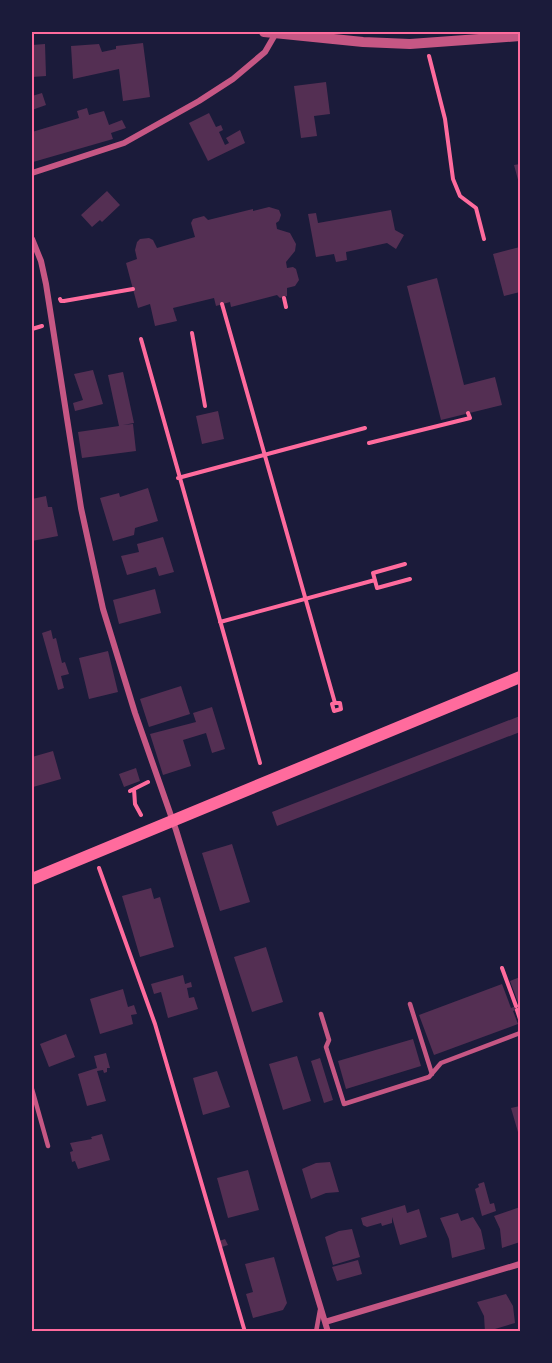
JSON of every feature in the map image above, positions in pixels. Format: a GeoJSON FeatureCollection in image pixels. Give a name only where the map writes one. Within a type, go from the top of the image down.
{"type":"FeatureCollection","features":[{"type":"Feature","properties":{"kind":"main road"},"geometry":{"type":"LineString","coordinates":[[32,879],[520,677]]}},
{"type":"Feature","properties":{"kind":"street"},"geometry":{"type":"LineString","coordinates":[[264,32],[363,42],[428,44],[520,36]]}},
{"type":"Feature","properties":{"kind":"street"},"geometry":{"type":"LineString","coordinates":[[32,173],[124,143],[199,101],[233,79],[265,52],[276,33]]}},
{"type":"Feature","properties":{"kind":"street"},"geometry":{"type":"LineString","coordinates":[[32,239],[41,261],[46,284],[81,508],[103,609],[172,821],[328,1332]]}},
{"type":"Feature","properties":{"kind":"street"},"geometry":{"type":"LineString","coordinates":[[325,1322],[520,1264]]}},
{"type":"Feature","properties":{"kind":"lane"},"geometry":{"type":"LineString","coordinates":[[410,1004],[432,1074]]}},
{"type":"Feature","properties":{"kind":"lane"},"geometry":{"type":"LineString","coordinates":[[321,1014],[328,1040],[326,1047],[344,1104],[429,1077],[441,1064],[520,1033]]}},
{"type":"Feature","properties":{"kind":"lane"},"geometry":{"type":"LineString","coordinates":[[32,1089],[48,1146]]}},
{"type":"Feature","properties":{"kind":"lane"},"geometry":{"type":"LineString","coordinates":[[316,1332],[321,1305]]}},
{"type":"Feature","properties":{"kind":"path"},"geometry":{"type":"LineString","coordinates":[[428,44],[430,64],[445,119],[453,179],[460,196],[476,208],[484,239]]}},
{"type":"Feature","properties":{"kind":"path"},"geometry":{"type":"LineString","coordinates":[[63,301],[133,289]]}},
{"type":"Feature","properties":{"kind":"path"},"geometry":{"type":"LineString","coordinates":[[284,298],[286,307]]}},
{"type":"Feature","properties":{"kind":"path"},"geometry":{"type":"LineString","coordinates":[[222,304],[335,703]]}},
{"type":"Feature","properties":{"kind":"path"},"geometry":{"type":"LineString","coordinates":[[192,333],[205,406]]}},
{"type":"Feature","properties":{"kind":"path"},"geometry":{"type":"LineString","coordinates":[[141,339],[178,478],[260,763]]}},
{"type":"Feature","properties":{"kind":"path"},"geometry":{"type":"LineString","coordinates":[[369,443],[470,418],[468,413]]}},
{"type":"Feature","properties":{"kind":"path"},"geometry":{"type":"LineString","coordinates":[[178,478],[365,428]]}},
{"type":"Feature","properties":{"kind":"path"},"geometry":{"type":"LineString","coordinates":[[405,564],[373,573],[377,588],[410,579]]}},
{"type":"Feature","properties":{"kind":"path"},"geometry":{"type":"LineString","coordinates":[[220,622],[375,580]]}},
{"type":"Feature","properties":{"kind":"path"},"geometry":{"type":"LineString","coordinates":[[141,815],[135,804],[132,790],[149,782]]}},
{"type":"Feature","properties":{"kind":"path"},"geometry":{"type":"LineString","coordinates":[[94,853],[154,1024],[245,1332]]}},
{"type":"Feature","properties":{"kind":"path"},"geometry":{"type":"LineString","coordinates":[[502,968],[520,1019]]}},
{"type":"Feature","properties":{"kind":"building"},"geometry":{"type":"Polygon","coordinates":[[[143,43],[150,97],[123,101],[119,69],[73,79],[71,46],[99,44],[102,52],[116,49],[116,46],[143,43]]]}},
{"type":"Feature","properties":{"kind":"building"},"geometry":{"type":"Polygon","coordinates":[[[45,44],[46,76],[32,77],[32,45],[45,44]]]}},
{"type":"Feature","properties":{"kind":"building"},"geometry":{"type":"Polygon","coordinates":[[[326,82],[330,114],[314,116],[317,136],[301,138],[294,86],[326,82]]]}},
{"type":"Feature","properties":{"kind":"building"},"geometry":{"type":"Polygon","coordinates":[[[42,93],[46,105],[32,110],[32,96],[42,93]]]}},
{"type":"Feature","properties":{"kind":"building"},"geometry":{"type":"Polygon","coordinates":[[[87,108],[89,115],[104,111],[109,125],[122,120],[126,128],[111,133],[113,139],[33,162],[32,132],[79,118],[77,111],[87,108]]]}},
{"type":"Feature","properties":{"kind":"building"},"geometry":{"type":"Polygon","coordinates":[[[209,113],[216,127],[221,125],[223,130],[219,132],[225,145],[229,143],[226,138],[240,130],[245,143],[208,161],[189,123],[209,113]]]}},
{"type":"Feature","properties":{"kind":"building"},"geometry":{"type":"Polygon","coordinates":[[[520,164],[520,187],[514,165],[520,164]]]}},
{"type":"Feature","properties":{"kind":"building"},"geometry":{"type":"Polygon","coordinates":[[[107,191],[120,205],[102,222],[100,220],[92,227],[81,215],[107,191]]]}},
{"type":"Feature","properties":{"kind":"building"},"geometry":{"type":"Polygon","coordinates":[[[269,207],[279,210],[281,215],[276,223],[277,229],[290,233],[296,244],[295,251],[286,262],[287,268],[296,269],[299,280],[295,286],[287,288],[287,296],[280,298],[277,295],[231,307],[230,302],[216,306],[214,298],[173,308],[177,321],[155,326],[150,304],[138,308],[126,263],[137,259],[135,250],[140,239],[153,240],[157,248],[195,237],[191,223],[193,219],[204,216],[208,220],[269,207]]]}},
{"type":"Feature","properties":{"kind":"building"},"geometry":{"type":"Polygon","coordinates":[[[391,210],[395,230],[404,235],[396,249],[387,243],[346,252],[347,260],[336,262],[334,254],[316,257],[308,214],[316,213],[318,223],[391,210]]]}},
{"type":"Feature","properties":{"kind":"building"},"geometry":{"type":"Polygon","coordinates":[[[520,247],[520,292],[504,296],[493,254],[520,247]]]}},
{"type":"Feature","properties":{"kind":"building"},"geometry":{"type":"Polygon","coordinates":[[[437,278],[464,385],[495,377],[502,405],[441,420],[407,286],[437,278]]]}},
{"type":"Feature","properties":{"kind":"building"},"geometry":{"type":"Polygon","coordinates":[[[93,370],[103,404],[75,411],[73,403],[83,400],[74,374],[93,370]]]}},
{"type":"Feature","properties":{"kind":"building"},"geometry":{"type":"Polygon","coordinates":[[[123,372],[134,423],[123,425],[133,424],[136,451],[82,458],[78,432],[119,426],[108,375],[123,372]]]}},
{"type":"Feature","properties":{"kind":"building"},"geometry":{"type":"Polygon","coordinates":[[[218,411],[224,439],[202,444],[196,416],[218,411]]]}},
{"type":"Feature","properties":{"kind":"building"},"geometry":{"type":"Polygon","coordinates":[[[148,488],[158,521],[135,528],[134,535],[113,541],[100,498],[119,493],[120,497],[148,488]]]}},
{"type":"Feature","properties":{"kind":"building"},"geometry":{"type":"Polygon","coordinates":[[[46,496],[48,507],[52,507],[58,536],[32,541],[32,499],[46,496]]]}},
{"type":"Feature","properties":{"kind":"building"},"geometry":{"type":"Polygon","coordinates":[[[163,537],[174,572],[159,576],[156,567],[127,575],[121,556],[139,552],[137,544],[163,537]]]}},
{"type":"Feature","properties":{"kind":"building"},"geometry":{"type":"Polygon","coordinates":[[[155,589],[161,613],[119,624],[113,600],[155,589]]]}},
{"type":"Feature","properties":{"kind":"building"},"geometry":{"type":"Polygon","coordinates":[[[51,630],[53,639],[56,638],[62,663],[65,662],[69,674],[61,676],[64,688],[58,690],[42,633],[51,630]]]}},
{"type":"Feature","properties":{"kind":"building"},"geometry":{"type":"Polygon","coordinates":[[[108,651],[118,692],[89,699],[79,658],[108,651]]]}},
{"type":"Feature","properties":{"kind":"building"},"geometry":{"type":"Polygon","coordinates":[[[181,686],[190,714],[149,727],[140,699],[181,686]]]}},
{"type":"Feature","properties":{"kind":"building"},"geometry":{"type":"Polygon","coordinates":[[[212,707],[225,749],[212,753],[206,733],[183,740],[191,766],[163,775],[150,734],[196,722],[193,713],[212,707]]]}},
{"type":"Feature","properties":{"kind":"building"},"geometry":{"type":"Polygon","coordinates":[[[520,716],[520,732],[277,826],[272,812],[520,716]]]}},
{"type":"Feature","properties":{"kind":"building"},"geometry":{"type":"Polygon","coordinates":[[[53,751],[61,779],[33,787],[32,757],[53,751]]]}},
{"type":"Feature","properties":{"kind":"building"},"geometry":{"type":"Polygon","coordinates":[[[136,768],[140,781],[124,787],[119,774],[136,768]]]}},
{"type":"Feature","properties":{"kind":"building"},"geometry":{"type":"Polygon","coordinates":[[[232,844],[250,902],[220,911],[202,853],[232,844]]]}},
{"type":"Feature","properties":{"kind":"building"},"geometry":{"type":"Polygon","coordinates":[[[151,888],[154,899],[160,897],[174,947],[140,957],[122,896],[151,888]]]}},
{"type":"Feature","properties":{"kind":"building"},"geometry":{"type":"Polygon","coordinates":[[[266,947],[283,1002],[252,1012],[234,957],[266,947]]]}},
{"type":"Feature","properties":{"kind":"building"},"geometry":{"type":"Polygon","coordinates":[[[183,975],[185,984],[191,982],[192,987],[187,988],[189,998],[194,997],[198,1009],[168,1018],[161,992],[154,994],[151,984],[183,975]]]}},
{"type":"Feature","properties":{"kind":"building"},"geometry":{"type":"Polygon","coordinates":[[[520,977],[520,1009],[513,1011],[518,1024],[434,1055],[419,1015],[502,984],[511,1008],[519,1005],[510,981],[520,977]]]}},
{"type":"Feature","properties":{"kind":"building"},"geometry":{"type":"Polygon","coordinates":[[[123,989],[128,1007],[134,1005],[137,1014],[131,1015],[133,1024],[100,1034],[90,999],[123,989]]]}},
{"type":"Feature","properties":{"kind":"building"},"geometry":{"type":"Polygon","coordinates":[[[66,1034],[75,1057],[49,1067],[40,1044],[66,1034]]]}},
{"type":"Feature","properties":{"kind":"building"},"geometry":{"type":"Polygon","coordinates":[[[413,1039],[421,1066],[346,1089],[338,1061],[413,1039]]]}},
{"type":"Feature","properties":{"kind":"building"},"geometry":{"type":"Polygon","coordinates":[[[106,1053],[110,1068],[107,1068],[107,1072],[104,1073],[103,1070],[97,1071],[106,1101],[87,1106],[78,1074],[97,1068],[94,1056],[106,1053]]]}},
{"type":"Feature","properties":{"kind":"building"},"geometry":{"type":"Polygon","coordinates":[[[297,1056],[311,1101],[283,1110],[269,1064],[297,1056]]]}},
{"type":"Feature","properties":{"kind":"building"},"geometry":{"type":"Polygon","coordinates":[[[320,1058],[333,1100],[324,1103],[311,1061],[320,1058]]]}},
{"type":"Feature","properties":{"kind":"building"},"geometry":{"type":"Polygon","coordinates":[[[217,1071],[230,1107],[203,1115],[193,1078],[217,1071]]]}},
{"type":"Feature","properties":{"kind":"building"},"geometry":{"type":"Polygon","coordinates":[[[520,1106],[520,1139],[511,1108],[520,1106]]]}},
{"type":"Feature","properties":{"kind":"building"},"geometry":{"type":"Polygon","coordinates":[[[102,1134],[110,1160],[78,1169],[75,1161],[72,1162],[70,1152],[73,1151],[70,1143],[92,1139],[91,1137],[102,1134]]]}},
{"type":"Feature","properties":{"kind":"building"},"geometry":{"type":"Polygon","coordinates":[[[330,1162],[339,1192],[326,1193],[311,1199],[302,1169],[316,1163],[330,1162]]]}},
{"type":"Feature","properties":{"kind":"building"},"geometry":{"type":"Polygon","coordinates":[[[248,1170],[259,1210],[228,1218],[217,1178],[248,1170]]]}},
{"type":"Feature","properties":{"kind":"building"},"geometry":{"type":"Polygon","coordinates":[[[484,1182],[490,1204],[494,1203],[496,1211],[482,1216],[475,1189],[479,1187],[478,1184],[484,1182]]]}},
{"type":"Feature","properties":{"kind":"building"},"geometry":{"type":"Polygon","coordinates":[[[405,1205],[407,1213],[419,1209],[427,1237],[400,1245],[392,1217],[392,1223],[382,1226],[381,1223],[367,1227],[363,1225],[361,1218],[405,1205]]]}},
{"type":"Feature","properties":{"kind":"building"},"geometry":{"type":"Polygon","coordinates":[[[520,1207],[520,1242],[502,1248],[500,1229],[494,1216],[520,1207]]]}},
{"type":"Feature","properties":{"kind":"building"},"geometry":{"type":"Polygon","coordinates":[[[458,1213],[461,1221],[473,1217],[481,1230],[485,1249],[452,1258],[449,1239],[440,1218],[458,1213]]]}},
{"type":"Feature","properties":{"kind":"building"},"geometry":{"type":"Polygon","coordinates":[[[352,1229],[360,1257],[333,1265],[325,1237],[352,1229]]]}},
{"type":"Feature","properties":{"kind":"building"},"geometry":{"type":"Polygon","coordinates":[[[225,1239],[228,1245],[222,1247],[219,1241],[225,1239]]]}},
{"type":"Feature","properties":{"kind":"building"},"geometry":{"type":"Polygon","coordinates":[[[274,1257],[287,1303],[283,1310],[253,1318],[246,1294],[253,1292],[245,1264],[274,1257]]]}},
{"type":"Feature","properties":{"kind":"building"},"geometry":{"type":"Polygon","coordinates":[[[358,1260],[362,1274],[337,1281],[332,1267],[358,1260]]]}},
{"type":"Feature","properties":{"kind":"building"},"geometry":{"type":"Polygon","coordinates":[[[506,1294],[513,1306],[515,1323],[485,1332],[484,1316],[477,1302],[506,1294]]]}}]}
